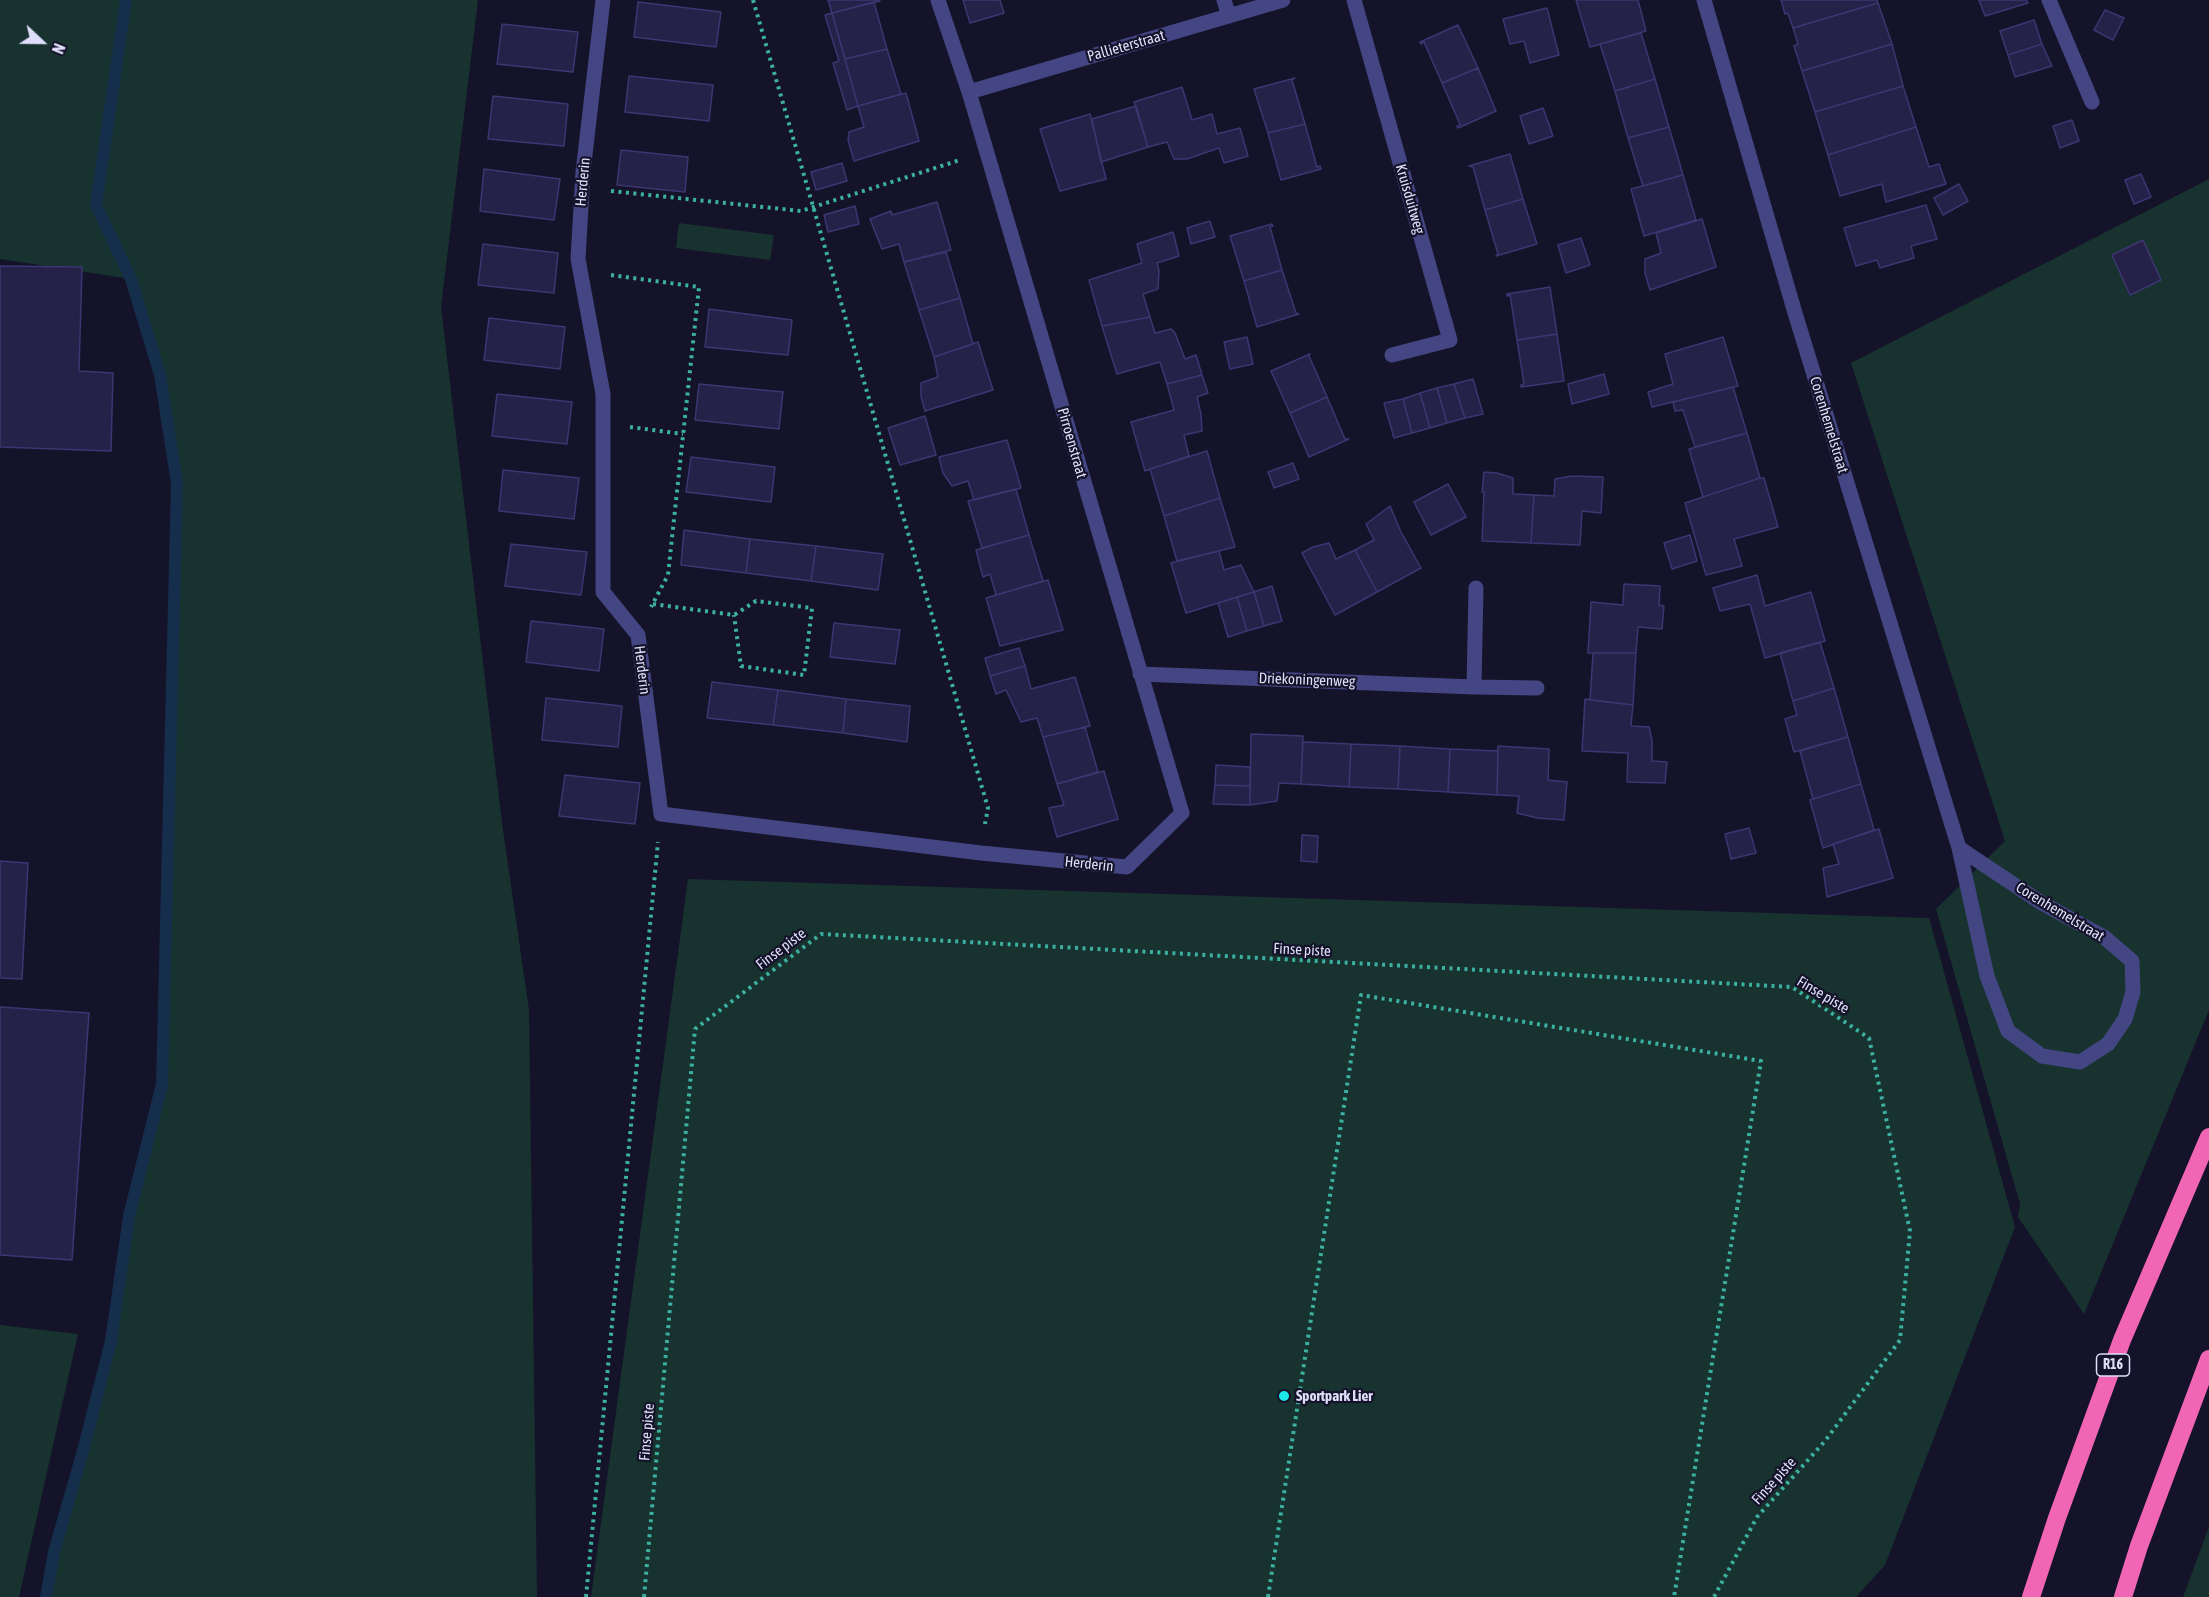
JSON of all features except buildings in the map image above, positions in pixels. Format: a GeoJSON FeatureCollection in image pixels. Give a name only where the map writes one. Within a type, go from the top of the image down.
{"type":"FeatureCollection","features":[{"type":"Feature","properties":{"kind":"highway","name":"R16"},"geometry":{"type":"LineString","coordinates":[[2031,1597],[2057,1518],[2122,1340],[2209,1137]]}},
{"type":"Feature","properties":{"kind":"highway"},"geometry":{"type":"LineString","coordinates":[[2123,1597],[2139,1546],[2209,1359]]}},
{"type":"Feature","properties":{"kind":"street","name":"Herderin"},"geometry":{"type":"LineString","coordinates":[[603,0],[582,188],[578,259],[603,394],[603,592],[638,635],[661,814],[981,853],[1127,867]]}},
{"type":"Feature","properties":{"kind":"street","name":"Pirroenstraat"},"geometry":{"type":"LineString","coordinates":[[938,0],[969,92],[1182,813],[1127,867]]}},
{"type":"Feature","properties":{"kind":"street"},"geometry":{"type":"LineString","coordinates":[[1224,0],[1229,16]]}},
{"type":"Feature","properties":{"kind":"street","name":"Pallieterstraat"},"geometry":{"type":"LineString","coordinates":[[969,92],[1283,0]]}},
{"type":"Feature","properties":{"kind":"street","name":"Kruisduitweg"},"geometry":{"type":"LineString","coordinates":[[1354,0],[1450,340],[1392,355]]}},
{"type":"Feature","properties":{"kind":"street","name":"Corenhemelstraat"},"geometry":{"type":"LineString","coordinates":[[1704,0],[1795,313],[1959,849],[1987,976],[2008,1031],[2042,1056],[2080,1062],[2108,1044],[2125,1019],[2133,992],[2132,961],[2104,937],[2040,902],[1959,849]]}},
{"type":"Feature","properties":{"kind":"street"},"geometry":{"type":"LineString","coordinates":[[2049,0],[2092,102]]}},
{"type":"Feature","properties":{"kind":"street"},"geometry":{"type":"LineString","coordinates":[[1474,687],[1476,588]]}},
{"type":"Feature","properties":{"kind":"street","name":"Driekoningenweg"},"geometry":{"type":"LineString","coordinates":[[1140,674],[1537,688]]}},
{"type":"Feature","properties":{"kind":"path"},"geometry":{"type":"LineString","coordinates":[[753,0],[988,808],[981,853]]}},
{"type":"Feature","properties":{"kind":"path"},"geometry":{"type":"LineString","coordinates":[[582,188],[801,211],[986,151]]}},
{"type":"Feature","properties":{"kind":"path"},"geometry":{"type":"LineString","coordinates":[[580,271],[699,287],[668,575],[638,635]]}},
{"type":"Feature","properties":{"kind":"path"},"geometry":{"type":"LineString","coordinates":[[603,424],[683,434]]}},
{"type":"Feature","properties":{"kind":"path"},"geometry":{"type":"LineString","coordinates":[[653,604],[734,615],[756,601],[812,608],[804,675],[741,666],[734,615]]}},
{"type":"Feature","properties":{"kind":"path"},"geometry":{"type":"LineString","coordinates":[[586,1597],[661,814]]}},
{"type":"Feature","properties":{"kind":"path","name":"Finse piste"},"geometry":{"type":"LineString","coordinates":[[645,1597],[695,1029],[821,934],[1792,987],[1869,1038],[1910,1230],[1900,1340],[1825,1441],[1757,1517],[1714,1597]]}},
{"type":"Feature","properties":{"kind":"path"},"geometry":{"type":"LineString","coordinates":[[1268,1597],[1361,996],[1761,1061],[1674,1597]]}},
{"type":"Feature","properties":{"kind":"green space"},"geometry":{"type":"Polygon","coordinates":[[[0,0],[478,0],[441,307],[502,823],[529,1010],[537,1597],[46,1597],[54,1552],[111,1341],[129,1216],[162,1084],[177,483],[160,375],[131,279],[0,259],[0,0]]]}},
{"type":"Feature","properties":{"kind":"green space"},"geometry":{"type":"Polygon","coordinates":[[[2209,179],[2209,1010],[2084,1314],[2018,1217],[2020,1204],[1936,909],[2005,841],[1851,363],[2209,179]]]}},
{"type":"Feature","properties":{"kind":"green space"},"geometry":{"type":"Polygon","coordinates":[[[679,223],[774,235],[770,260],[676,248],[679,223]]]}},
{"type":"Feature","properties":{"kind":"green space","name":"Sportpark Lier"},"geometry":{"type":"Polygon","coordinates":[[[688,879],[1929,918],[2015,1227],[1885,1565],[1856,1597],[591,1597],[688,879]]]}},
{"type":"Feature","properties":{"kind":"green space"},"geometry":{"type":"Polygon","coordinates":[[[0,1325],[78,1334],[19,1597],[0,1597],[0,1325]]]}},
{"type":"Feature","properties":{"kind":"green space"},"geometry":{"type":"Polygon","coordinates":[[[2209,1527],[2209,1597],[2183,1597],[2209,1527]]]}},
{"type":"Feature","properties":{"kind":"waterway"},"geometry":{"type":"LineString","coordinates":[[46,1597],[54,1552],[111,1341],[129,1216],[162,1084],[177,483],[160,375],[131,279],[96,205],[126,0]]}},
{"type":"Feature","properties":{"kind":"place","name":"Sportpark Lier"},"geometry":{"type":"Point","coordinates":[1284,1396]}}]}
